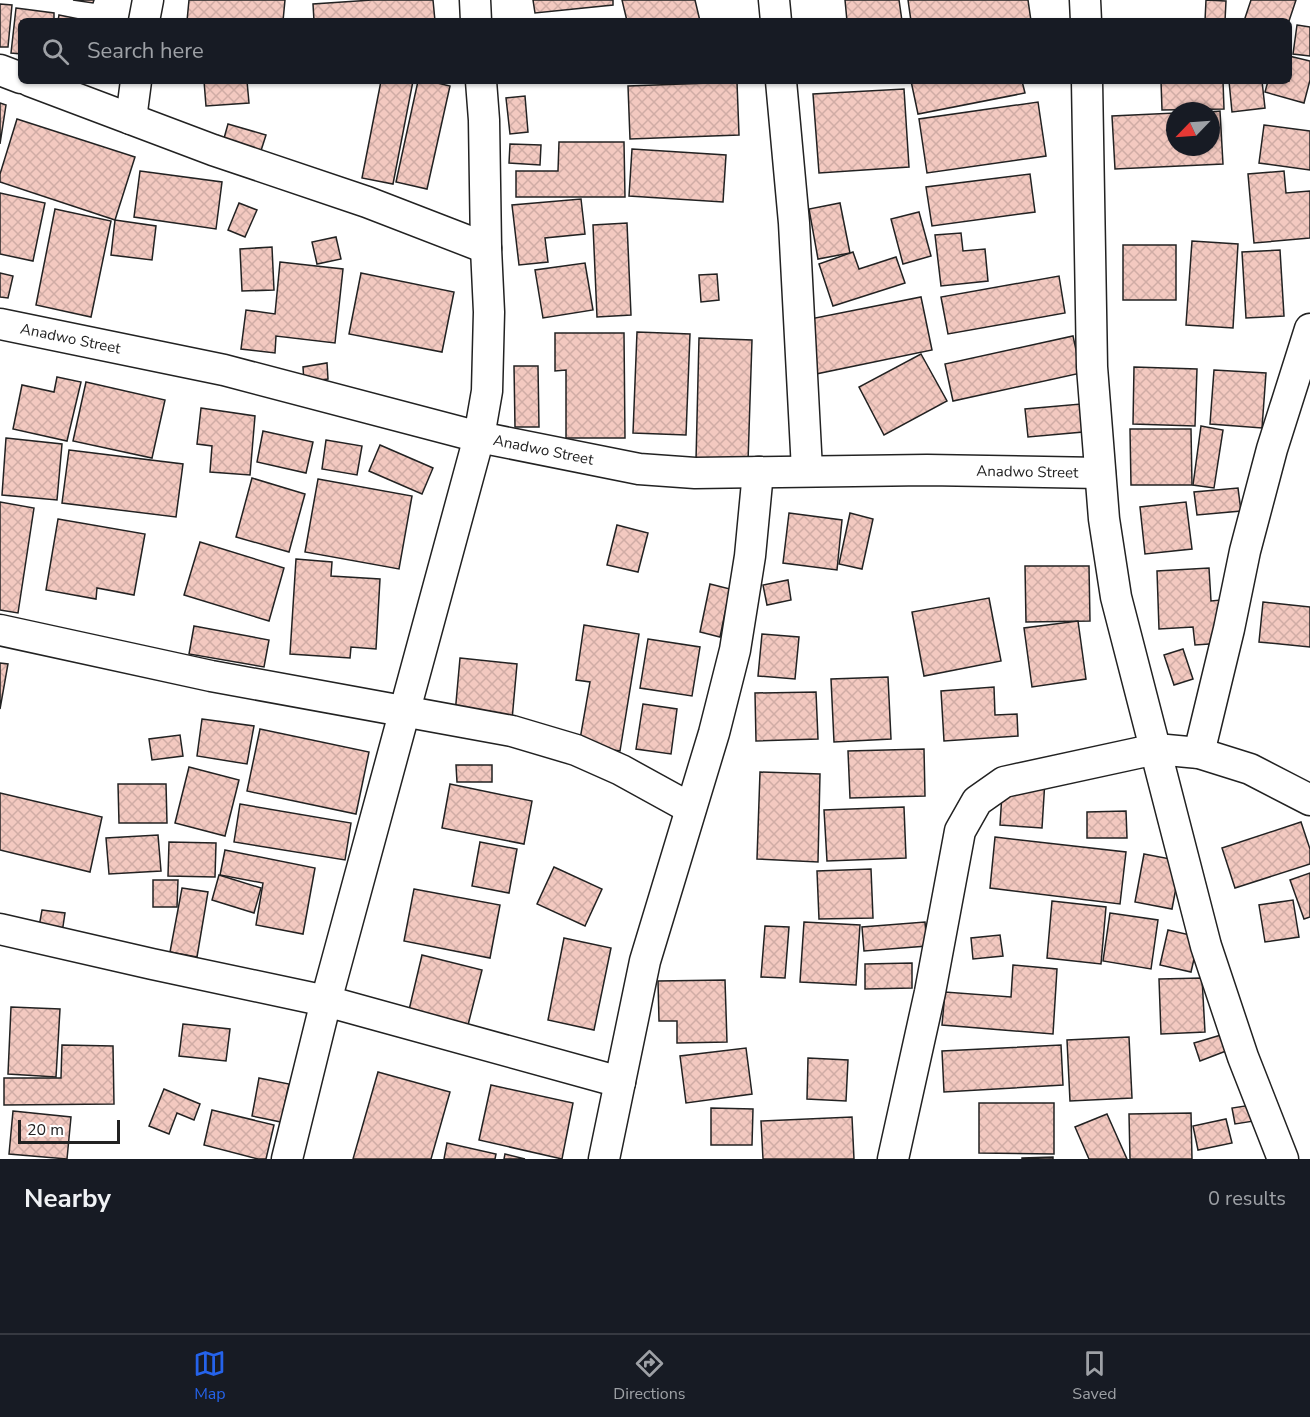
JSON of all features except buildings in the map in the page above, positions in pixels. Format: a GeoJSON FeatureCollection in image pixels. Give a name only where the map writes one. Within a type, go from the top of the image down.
{"type":"FeatureCollection","features":[{"type":"Feature","properties":{"kind":"street"},"geometry":{"type":"LineString","coordinates":[[145,18],[148,0]]}},
{"type":"Feature","properties":{"kind":"street"},"geometry":{"type":"LineString","coordinates":[[475,0],[476,18]]}},
{"type":"Feature","properties":{"kind":"street"},"geometry":{"type":"LineString","coordinates":[[774,0],[776,18]]}},
{"type":"Feature","properties":{"kind":"street"},"geometry":{"type":"LineString","coordinates":[[1085,0],[1086,18]]}},
{"type":"Feature","properties":{"kind":"street"},"geometry":{"type":"LineString","coordinates":[[0,70],[18,77]]}},
{"type":"Feature","properties":{"kind":"street"},"geometry":{"type":"LineString","coordinates":[[38,84],[213,150],[367,202],[486,248]]}},
{"type":"Feature","properties":{"kind":"street"},"geometry":{"type":"LineString","coordinates":[[131,119],[136,84]]}},
{"type":"Feature","properties":{"kind":"street"},"geometry":{"type":"LineString","coordinates":[[287,1159],[326,1001],[479,437],[487,391],[489,312],[481,84]]}},
{"type":"Feature","properties":{"kind":"street"},"geometry":{"type":"LineString","coordinates":[[781,84],[794,223],[807,470]]}},
{"type":"Feature","properties":{"kind":"street"},"geometry":{"type":"LineString","coordinates":[[1087,84],[1092,367],[1104,519],[1116,597],[1206,946],[1243,1057],[1283,1159]]}},
{"type":"Feature","properties":{"kind":"street","name":"Anadwo Street"},"geometry":{"type":"LineString","coordinates":[[0,324],[224,370],[479,437],[639,469],[695,473],[807,470],[1008,470],[1100,473]]}},
{"type":"Feature","properties":{"kind":"street"},"geometry":{"type":"LineString","coordinates":[[1199,753],[1245,551],[1272,449],[1306,359],[1310,329]]}},
{"type":"Feature","properties":{"kind":"street"},"geometry":{"type":"LineString","coordinates":[[604,1159],[645,961],[714,733],[735,650],[750,556],[758,472]]}},
{"type":"Feature","properties":{"kind":"street"},"geometry":{"type":"LineString","coordinates":[[0,630],[211,676],[512,731],[576,750],[621,770],[690,807]]}},
{"type":"Feature","properties":{"kind":"street"},"geometry":{"type":"LineString","coordinates":[[893,1159],[930,992],[960,831],[977,801],[1004,782],[1156,749],[1199,753],[1250,769],[1310,800]]}},
{"type":"Feature","properties":{"kind":"street"},"geometry":{"type":"LineString","coordinates":[[0,928],[152,964],[326,1001],[620,1082]]}}]}
